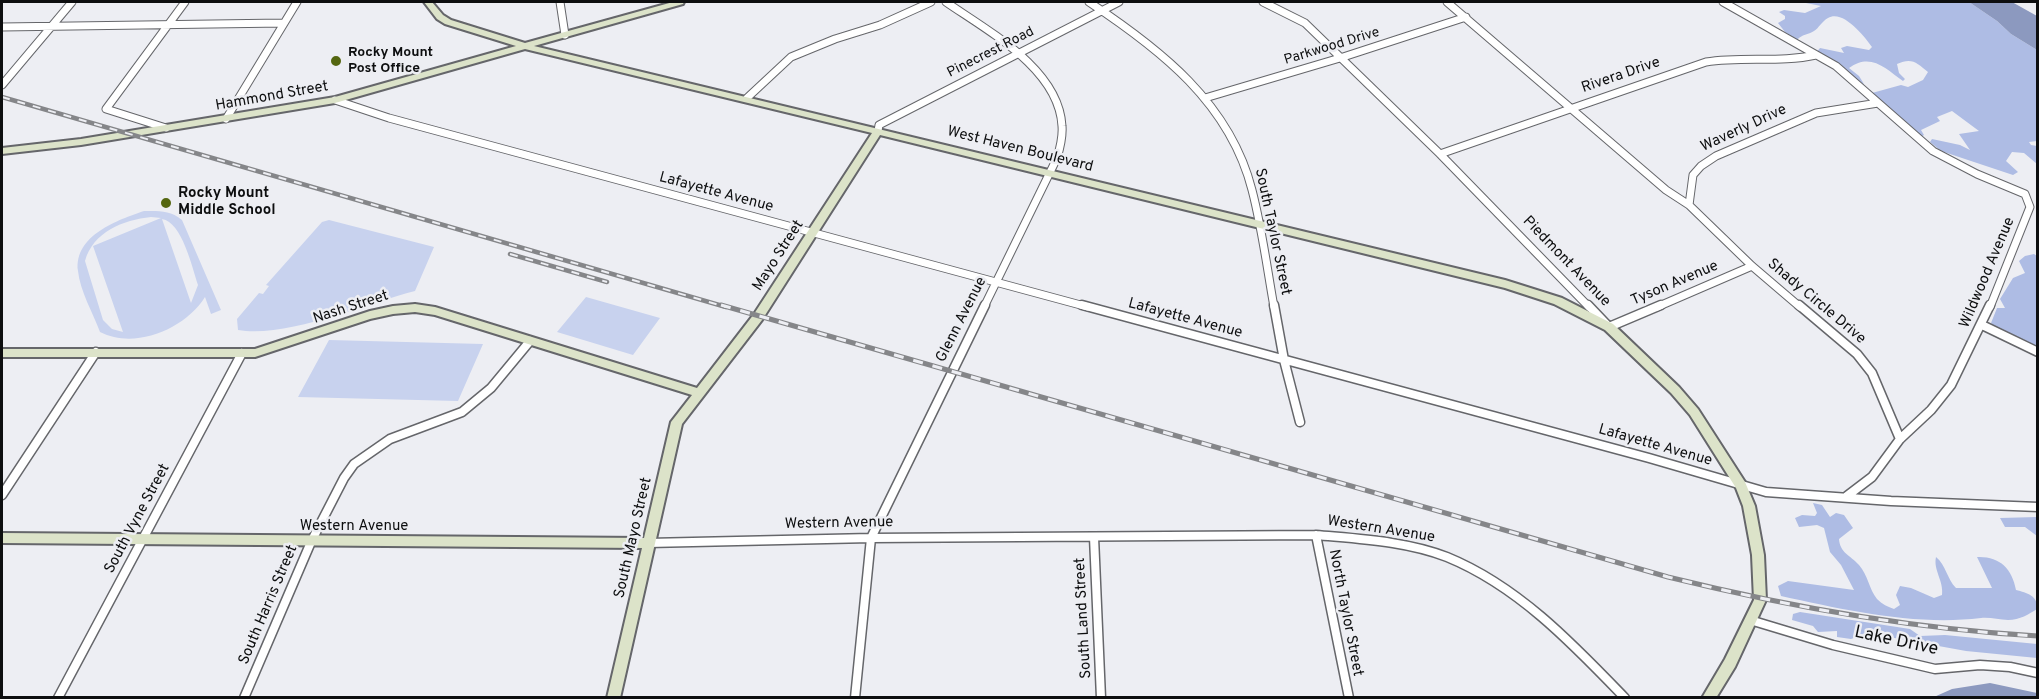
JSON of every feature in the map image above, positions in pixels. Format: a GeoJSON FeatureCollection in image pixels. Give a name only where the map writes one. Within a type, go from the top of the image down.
{"type":"FeatureCollection","features":[{"type":"Feature","properties":{"kind":"street"},"geometry":{"type":"LineString","coordinates":[[2,85],[72,2]]}},
{"type":"Feature","properties":{"kind":"street"},"geometry":{"type":"LineString","coordinates":[[166,128],[106,110],[185,2]]}},
{"type":"Feature","properties":{"kind":"street"},"geometry":{"type":"LineString","coordinates":[[226,119],[297,2]]}},
{"type":"Feature","properties":{"kind":"street","name":"West Haven Boulevard"},"geometry":{"type":"LineString","coordinates":[[428,2],[440,17],[448,22],[524,46],[747,98],[1505,284],[1558,301],[1609,327]]}},
{"type":"Feature","properties":{"kind":"street"},"geometry":{"type":"LineString","coordinates":[[560,2],[565,35]]}},
{"type":"Feature","properties":{"kind":"street","name":"Hammond Street"},"geometry":{"type":"LineString","coordinates":[[2,151],[226,119],[336,100],[680,2]]}},
{"type":"Feature","properties":{"kind":"street"},"geometry":{"type":"LineString","coordinates":[[747,98],[791,57],[835,39],[880,25],[931,2]]}},
{"type":"Feature","properties":{"kind":"street","name":"Glenn Avenue"},"geometry":{"type":"LineString","coordinates":[[855,698],[871,538],[1057,158],[1063,129],[1060,109],[1048,85],[1017,53],[946,2]]}},
{"type":"Feature","properties":{"kind":"street","name":"South Taylor Street"},"geometry":{"type":"LineString","coordinates":[[1089,2],[1161,52],[1205,98],[1246,169],[1284,360],[1300,422]]}},
{"type":"Feature","properties":{"kind":"street","name":"Pinecrest Road"},"geometry":{"type":"LineString","coordinates":[[878,131],[879,125],[1119,2]]}},
{"type":"Feature","properties":{"kind":"street","name":"Piedmont Avenue"},"geometry":{"type":"LineString","coordinates":[[1263,2],[1305,23],[1440,154],[1609,327],[1675,390],[1694,412],[1741,486],[1749,506],[1758,555],[1760,600],[1750,620]]}},
{"type":"Feature","properties":{"kind":"street"},"geometry":{"type":"LineString","coordinates":[[1447,2],[1665,190],[1689,205]]}},
{"type":"Feature","properties":{"kind":"street","name":"Wildwood Avenue"},"geometry":{"type":"LineString","coordinates":[[1723,2],[1849,76],[1933,151],[1967,169],[2025,194],[2030,207],[1982,325],[1951,385],[1931,410],[1900,439],[1872,477],[1847,496]]}},
{"type":"Feature","properties":{"kind":"street","name":"Parkwood Drive"},"geometry":{"type":"LineString","coordinates":[[1205,98],[1340,58],[1466,17]]}},
{"type":"Feature","properties":{"kind":"street"},"geometry":{"type":"LineString","coordinates":[[2,27],[284,23]]}},
{"type":"Feature","properties":{"kind":"street","name":"Rivera Drive"},"geometry":{"type":"LineString","coordinates":[[1440,154],[1724,57],[1786,61],[1816,55]]}},
{"type":"Feature","properties":{"kind":"street","name":"Lafayette Avenue"},"geometry":{"type":"LineString","coordinates":[[336,100],[389,118],[1648,458],[1766,492],[2037,507]]}},
{"type":"Feature","properties":{"kind":"street","name":"Waverly Drive"},"geometry":{"type":"LineString","coordinates":[[1689,205],[1693,171],[1716,156],[1816,113],[1878,103]]}},
{"type":"Feature","properties":{"kind":"street","name":"Mayo Street"},"geometry":{"type":"LineString","coordinates":[[699,393],[758,317],[878,131]]}},
{"type":"Feature","properties":{"kind":"street","name":"Shady Circle Drive"},"geometry":{"type":"LineString","coordinates":[[1689,205],[1752,266],[1805,308],[1865,363],[1883,395],[1900,439]]}},
{"type":"Feature","properties":{"kind":"street","name":"Tyson Avenue"},"geometry":{"type":"LineString","coordinates":[[1609,327],[1752,266]]}},
{"type":"Feature","properties":{"kind":"street","name":"Nash Street"},"geometry":{"type":"LineString","coordinates":[[2,353],[242,353],[273,349],[371,315],[404,307],[425,308],[699,393]]}},
{"type":"Feature","properties":{"kind":"street"},"geometry":{"type":"LineString","coordinates":[[1982,325],[2037,352]]}},
{"type":"Feature","properties":{"kind":"street","name":"South Harris Street"},"geometry":{"type":"LineString","coordinates":[[244,698],[311,542],[344,478],[354,464],[390,439],[462,412],[491,388],[530,341]]}},
{"type":"Feature","properties":{"kind":"street"},"geometry":{"type":"LineString","coordinates":[[2,495],[96,352]]}},
{"type":"Feature","properties":{"kind":"street","name":"South Vyne Street"},"geometry":{"type":"LineString","coordinates":[[58,698],[242,353]]}},
{"type":"Feature","properties":{"kind":"street","name":"South Mayo Street"},"geometry":{"type":"LineString","coordinates":[[613,698],[677,422],[699,393]]}},
{"type":"Feature","properties":{"kind":"street","name":"Western Avenue"},"geometry":{"type":"LineString","coordinates":[[2,538],[648,543],[871,538],[1316,535],[1415,548],[1468,566],[1516,597],[1582,655],[1625,698]]}},
{"type":"Feature","properties":{"kind":"street","name":"North Taylor Street"},"geometry":{"type":"LineString","coordinates":[[1316,535],[1349,698]]}},
{"type":"Feature","properties":{"kind":"street","name":"South Land Street"},"geometry":{"type":"LineString","coordinates":[[1094,537],[1101,698]]}},
{"type":"Feature","properties":{"kind":"street"},"geometry":{"type":"LineString","coordinates":[[1708,698],[1730,663],[1750,620]]}},
{"type":"Feature","properties":{"kind":"street","name":"Lake Drive"},"geometry":{"type":"LineString","coordinates":[[1750,620],[1833,645],[1935,669],[1980,665],[2037,673]]}},
{"type":"Feature","properties":{"kind":"shaded area"},"geometry":{"type":"Polygon","coordinates":[[[1801,2],[1969,2],[1997,21],[2011,34],[2037,50],[2037,141],[2029,142],[2037,146],[2037,164],[2024,153],[2012,152],[2006,161],[2018,172],[2013,175],[1941,151],[1930,142],[1932,139],[1960,145],[1970,150],[1959,134],[1979,131],[1952,111],[1937,117],[1940,121],[1921,130],[1924,135],[1919,138],[1872,93],[1901,85],[1908,87],[1923,80],[1928,72],[1914,62],[1902,62],[1897,64],[1899,73],[1905,79],[1903,81],[1878,64],[1857,63],[1849,68],[1859,76],[1864,84],[1816,53],[1820,48],[1844,53],[1841,48],[1847,46],[1869,50],[1872,47],[1853,25],[1834,16],[1797,40],[1785,32],[1778,23],[1785,19],[1785,16],[1779,12],[1784,10],[1805,13],[1821,6],[1801,2]]]}},
{"type":"Feature","properties":{"kind":"shaded area"},"geometry":{"type":"Polygon","coordinates":[[[1969,2],[2012,2],[2037,16],[2037,50],[2011,34],[1997,21],[1969,2]]]}},
{"type":"Feature","properties":{"kind":"shaded area"},"geometry":{"type":"Polygon","coordinates":[[[144,211],[159,211],[173,214],[182,220],[221,310],[211,314],[205,297],[185,318],[158,333],[128,339],[100,332],[81,286],[78,271],[79,258],[90,239],[100,231],[144,211]],[[151,217],[130,221],[110,229],[95,242],[85,261],[103,320],[112,329],[123,332],[93,246],[161,218],[151,217]],[[162,219],[191,303],[198,285],[189,257],[181,236],[169,222],[162,219]]]}},
{"type":"Feature","properties":{"kind":"shaded area"},"geometry":{"type":"Polygon","coordinates":[[[329,220],[434,247],[415,291],[303,325],[258,331],[238,330],[237,319],[259,293],[263,294],[269,286],[266,285],[322,222],[329,220]]]}},
{"type":"Feature","properties":{"kind":"shaded area"},"geometry":{"type":"Polygon","coordinates":[[[2034,254],[2037,256],[2037,347],[1995,328],[1991,323],[1997,308],[2005,308],[2000,299],[2013,278],[2025,273],[2019,261],[2025,256],[2034,254]]]}},
{"type":"Feature","properties":{"kind":"shaded area"},"geometry":{"type":"Polygon","coordinates":[[[586,297],[660,318],[633,355],[557,332],[586,297]]]}},
{"type":"Feature","properties":{"kind":"shaded area"},"geometry":{"type":"Polygon","coordinates":[[[329,340],[483,344],[458,401],[298,397],[329,340]]]}},
{"type":"Feature","properties":{"kind":"shaded area"},"geometry":{"type":"Polygon","coordinates":[[[1813,503],[1822,505],[1830,517],[1836,513],[1844,515],[1853,528],[1839,539],[1841,548],[1862,569],[1877,599],[1887,606],[1894,609],[1900,605],[1896,595],[1900,586],[1934,598],[1942,595],[1936,557],[1956,588],[1992,588],[1977,557],[1985,557],[1998,561],[2008,570],[2016,590],[2034,598],[2037,609],[2012,620],[1984,618],[1931,620],[1880,615],[1781,596],[1778,586],[1788,581],[1854,590],[1841,565],[1830,552],[1824,528],[1817,525],[1799,527],[1795,518],[1802,515],[1815,516],[1817,513],[1813,503]]]}},
{"type":"Feature","properties":{"kind":"shaded area"},"geometry":{"type":"Polygon","coordinates":[[[2037,517],[2037,536],[2025,527],[2005,527],[2000,518],[2037,517]]]}},
{"type":"Feature","properties":{"kind":"shaded area"},"geometry":{"type":"Polygon","coordinates":[[[1800,612],[1910,629],[1920,636],[1945,635],[2037,644],[2037,658],[1966,651],[1867,633],[1851,639],[1837,637],[1837,631],[1818,632],[1813,626],[1792,620],[1793,614],[1800,612]]]}},
{"type":"Feature","properties":{"kind":"shaded area"},"geometry":{"type":"Polygon","coordinates":[[[1990,683],[2037,693],[2037,697],[1934,697],[1952,689],[1990,683]]]}},
{"type":"Feature","properties":{"kind":"railway"},"geometry":{"type":"LineString","coordinates":[[2,97],[726,307]]}},
{"type":"Feature","properties":{"kind":"railway"},"geometry":{"type":"LineString","coordinates":[[510,254],[607,282]]}},
{"type":"Feature","properties":{"kind":"railway"},"geometry":{"type":"LineString","coordinates":[[721,305],[1668,577],[1760,598],[1852,615],[1944,628],[2038,636]]}},
{"type":"Feature","properties":{"kind":"place","name":"Rocky Mount Post Office"},"geometry":{"type":"Point","coordinates":[336,61]}},
{"type":"Feature","properties":{"kind":"place","name":"Rocky Mount Middle School"},"geometry":{"type":"Point","coordinates":[166,203]}}]}
